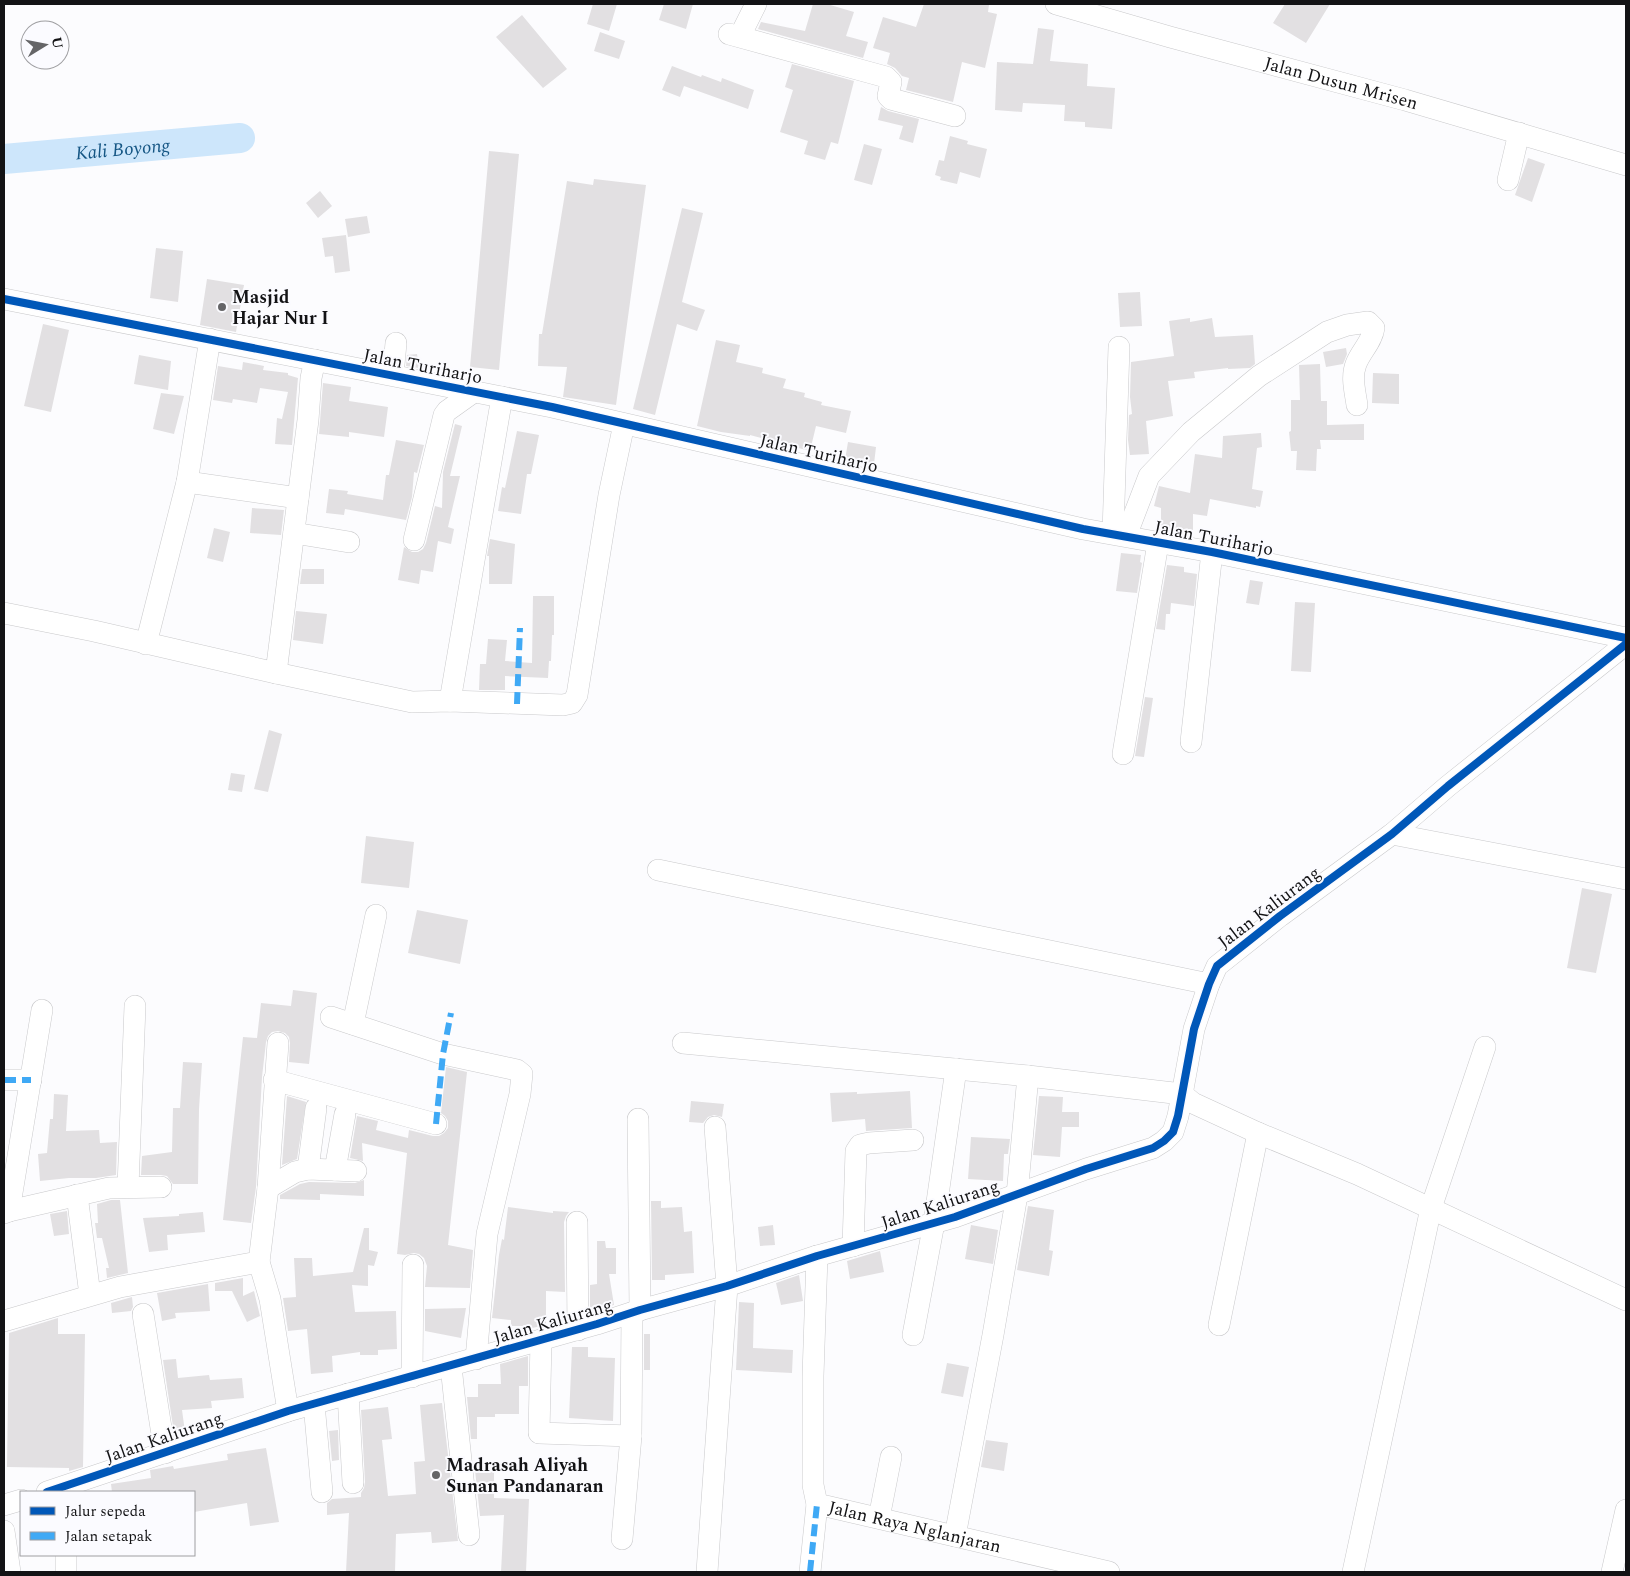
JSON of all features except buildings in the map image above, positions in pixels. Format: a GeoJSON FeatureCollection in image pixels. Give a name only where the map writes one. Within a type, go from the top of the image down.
{"type":"FeatureCollection","features":[{"type":"Feature","properties":{"kind":"street"},"geometry":{"type":"LineString","coordinates":[[756,4],[734,35],[886,78],[891,82],[888,96],[891,99],[954,116]]}},
{"type":"Feature","properties":{"kind":"street","name":"Jalan Dusun Mrisen"},"geometry":{"type":"LineString","coordinates":[[1056,4],[1170,37],[1405,100],[1626,165]]}},
{"type":"Feature","properties":{"kind":"street"},"geometry":{"type":"LineString","coordinates":[[1508,180],[1519,133]]}},
{"type":"Feature","properties":{"kind":"street","name":"Jalan Turiharjo"},"geometry":{"type":"LineString","coordinates":[[4,299],[552,406],[1083,529],[1212,552],[1626,638]]}},
{"type":"Feature","properties":{"kind":"street"},"geometry":{"type":"LineString","coordinates":[[1120,535],[1148,476],[1191,432],[1259,376],[1327,332],[1347,325],[1368,322],[1374,328],[1372,336],[1356,362],[1353,374],[1357,405]]}},
{"type":"Feature","properties":{"kind":"street"},"geometry":{"type":"LineString","coordinates":[[146,644],[187,482],[210,339]]}},
{"type":"Feature","properties":{"kind":"street"},"geometry":{"type":"LineString","coordinates":[[393,375],[396,343]]}},
{"type":"Feature","properties":{"kind":"street"},"geometry":{"type":"LineString","coordinates":[[1119,347],[1120,535]]}},
{"type":"Feature","properties":{"kind":"street"},"geometry":{"type":"LineString","coordinates":[[276,673],[308,420],[311,378],[315,360]]}},
{"type":"Feature","properties":{"kind":"street"},"geometry":{"type":"LineString","coordinates":[[414,540],[444,415],[446,411],[474,391]]}},
{"type":"Feature","properties":{"kind":"street"},"geometry":{"type":"LineString","coordinates":[[450,701],[502,397]]}},
{"type":"Feature","properties":{"kind":"street"},"geometry":{"type":"LineString","coordinates":[[4,613],[412,702],[450,701],[570,705],[574,701],[578,685],[609,495],[624,424]]}},
{"type":"Feature","properties":{"kind":"street"},"geometry":{"type":"LineString","coordinates":[[187,482],[298,498]]}},
{"type":"Feature","properties":{"kind":"street"},"geometry":{"type":"LineString","coordinates":[[294,534],[349,542]]}},
{"type":"Feature","properties":{"kind":"street"},"geometry":{"type":"LineString","coordinates":[[1123,754],[1158,543]]}},
{"type":"Feature","properties":{"kind":"street"},"geometry":{"type":"LineString","coordinates":[[1190,742],[1212,552]]}},
{"type":"Feature","properties":{"kind":"street","name":"Jalan Kaliurang"},"geometry":{"type":"LineString","coordinates":[[58,1490],[288,1411],[578,1330],[727,1286],[817,1256],[934,1223],[1086,1169],[1152,1148],[1164,1141],[1173,1132],[1194,1029],[1217,966],[1392,834],[1448,786],[1626,644]]}},
{"type":"Feature","properties":{"kind":"street"},"geometry":{"type":"LineString","coordinates":[[1392,834],[1626,879]]}},
{"type":"Feature","properties":{"kind":"street"},"geometry":{"type":"LineString","coordinates":[[658,870],[1209,984]]}},
{"type":"Feature","properties":{"kind":"street"},"geometry":{"type":"LineString","coordinates":[[353,1024],[376,915]]}},
{"type":"Feature","properties":{"kind":"street"},"geometry":{"type":"LineString","coordinates":[[128,1187],[134,1006]]}},
{"type":"Feature","properties":{"kind":"street"},"geometry":{"type":"LineString","coordinates":[[42,1010],[6,1212],[109,1188],[160,1187]]}},
{"type":"Feature","properties":{"kind":"street"},"geometry":{"type":"LineString","coordinates":[[330,1017],[443,1054],[518,1070],[522,1074],[520,1094],[487,1234],[476,1359]]}},
{"type":"Feature","properties":{"kind":"street"},"geometry":{"type":"LineString","coordinates":[[278,1044],[268,1188],[259,1262],[270,1299],[288,1411]]}},
{"type":"Feature","properties":{"kind":"street"},"geometry":{"type":"LineString","coordinates":[[683,1044],[1028,1076],[1182,1094],[1194,1103],[1258,1133],[1357,1174],[1626,1300]]}},
{"type":"Feature","properties":{"kind":"street"},"geometry":{"type":"LineString","coordinates":[[1353,1572],[1431,1208],[1484,1047]]}},
{"type":"Feature","properties":{"kind":"street"},"geometry":{"type":"LineString","coordinates":[[914,1335],[934,1223],[956,1070]]}},
{"type":"Feature","properties":{"kind":"street"},"geometry":{"type":"LineString","coordinates":[[955,1536],[990,1354],[1017,1195],[1028,1076]]}},
{"type":"Feature","properties":{"kind":"street"},"geometry":{"type":"LineString","coordinates":[[4,1080],[31,1080]]}},
{"type":"Feature","properties":{"kind":"street"},"geometry":{"type":"LineString","coordinates":[[274,1080],[436,1124]]}},
{"type":"Feature","properties":{"kind":"street"},"geometry":{"type":"LineString","coordinates":[[308,1169],[316,1108]]}},
{"type":"Feature","properties":{"kind":"street"},"geometry":{"type":"LineString","coordinates":[[335,1170],[345,1114]]}},
{"type":"Feature","properties":{"kind":"street"},"geometry":{"type":"LineString","coordinates":[[622,1538],[631,1436],[636,1312],[638,1119]]}},
{"type":"Feature","properties":{"kind":"street"},"geometry":{"type":"LineString","coordinates":[[707,1572],[727,1286],[715,1127]]}},
{"type":"Feature","properties":{"kind":"street"},"geometry":{"type":"LineString","coordinates":[[1219,1325],[1258,1133]]}},
{"type":"Feature","properties":{"kind":"street"},"geometry":{"type":"LineString","coordinates":[[853,1246],[856,1151],[860,1145],[869,1143],[913,1140]]}},
{"type":"Feature","properties":{"kind":"street"},"geometry":{"type":"LineString","coordinates":[[268,1188],[295,1172],[308,1169],[356,1171]]}},
{"type":"Feature","properties":{"kind":"street"},"geometry":{"type":"LineString","coordinates":[[77,1195],[90,1295]]}},
{"type":"Feature","properties":{"kind":"street"},"geometry":{"type":"LineString","coordinates":[[578,1222],[578,1330]]}},
{"type":"Feature","properties":{"kind":"street","name":"Jalan Raya Nglanjaran"},"geometry":{"type":"LineString","coordinates":[[817,1256],[813,1376],[813,1485],[817,1504],[955,1536],[1083,1569],[1109,1572]]}},
{"type":"Feature","properties":{"kind":"street"},"geometry":{"type":"LineString","coordinates":[[4,1321],[120,1287],[259,1262]]}},
{"type":"Feature","properties":{"kind":"street"},"geometry":{"type":"LineString","coordinates":[[412,1376],[413,1266]]}},
{"type":"Feature","properties":{"kind":"street"},"geometry":{"type":"LineString","coordinates":[[143,1314],[165,1453]]}},
{"type":"Feature","properties":{"kind":"street"},"geometry":{"type":"LineString","coordinates":[[541,1340],[539,1433],[631,1436]]}},
{"type":"Feature","properties":{"kind":"street"},"geometry":{"type":"LineString","coordinates":[[451,1366],[469,1535]]}},
{"type":"Feature","properties":{"kind":"street"},"geometry":{"type":"LineString","coordinates":[[348,1394],[353,1483]]}},
{"type":"Feature","properties":{"kind":"street"},"geometry":{"type":"LineString","coordinates":[[314,1404],[322,1492]]}},
{"type":"Feature","properties":{"kind":"street"},"geometry":{"type":"LineString","coordinates":[[879,1518],[891,1457]]}},
{"type":"Feature","properties":{"kind":"street"},"geometry":{"type":"LineString","coordinates":[[4,1505],[20,1500]]}},
{"type":"Feature","properties":{"kind":"street"},"geometry":{"type":"LineString","coordinates":[[810,1572],[817,1504]]}},
{"type":"Feature","properties":{"kind":"street"},"geometry":{"type":"LineString","coordinates":[[1612,1572],[1626,1510]]}},
{"type":"Feature","properties":{"kind":"street"},"geometry":{"type":"LineString","coordinates":[[4,1531],[10,1572]]}},
{"type":"Feature","properties":{"kind":"street"},"geometry":{"type":"LineString","coordinates":[[66,1556],[66,1572]]}},
{"type":"Feature","properties":{"kind":"waterway","name":"Kali Boyong"},"geometry":{"type":"LineString","coordinates":[[4,159],[240,138]]}},
{"type":"Feature","properties":{"kind":"marked path"},"geometry":{"type":"LineString","coordinates":[[517,704],[520,628]]}},
{"type":"Feature","properties":{"kind":"marked path"},"geometry":{"type":"LineString","coordinates":[[436,1124],[443,1054],[451,1013]]}},
{"type":"Feature","properties":{"kind":"marked path"},"geometry":{"type":"LineString","coordinates":[[4,1080],[31,1080]]}},
{"type":"Feature","properties":{"kind":"marked path"},"geometry":{"type":"LineString","coordinates":[[810,1572],[817,1504]]}},
{"type":"Feature","properties":{"kind":"cycle path"},"geometry":{"type":"LineString","coordinates":[[4,299],[552,407],[1083,529],[1212,552],[1626,638]]}},
{"type":"Feature","properties":{"kind":"cycle path"},"geometry":{"type":"LineString","coordinates":[[50,1491],[288,1411],[597,1324],[727,1286],[817,1256],[955,1217],[1086,1169],[1153,1148],[1173,1132],[1178,1116],[1194,1029],[1217,966],[1280,916],[1392,834],[1448,786],[1626,644]]}},
{"type":"Feature","properties":{"kind":"place","name":"Masjid Hajar Nur I"},"geometry":{"type":"Point","coordinates":[222,307]}},
{"type":"Feature","properties":{"kind":"place","name":"Madrasah Aliyah Sunan Pandanaran"},"geometry":{"type":"Point","coordinates":[436,1475]}}]}
